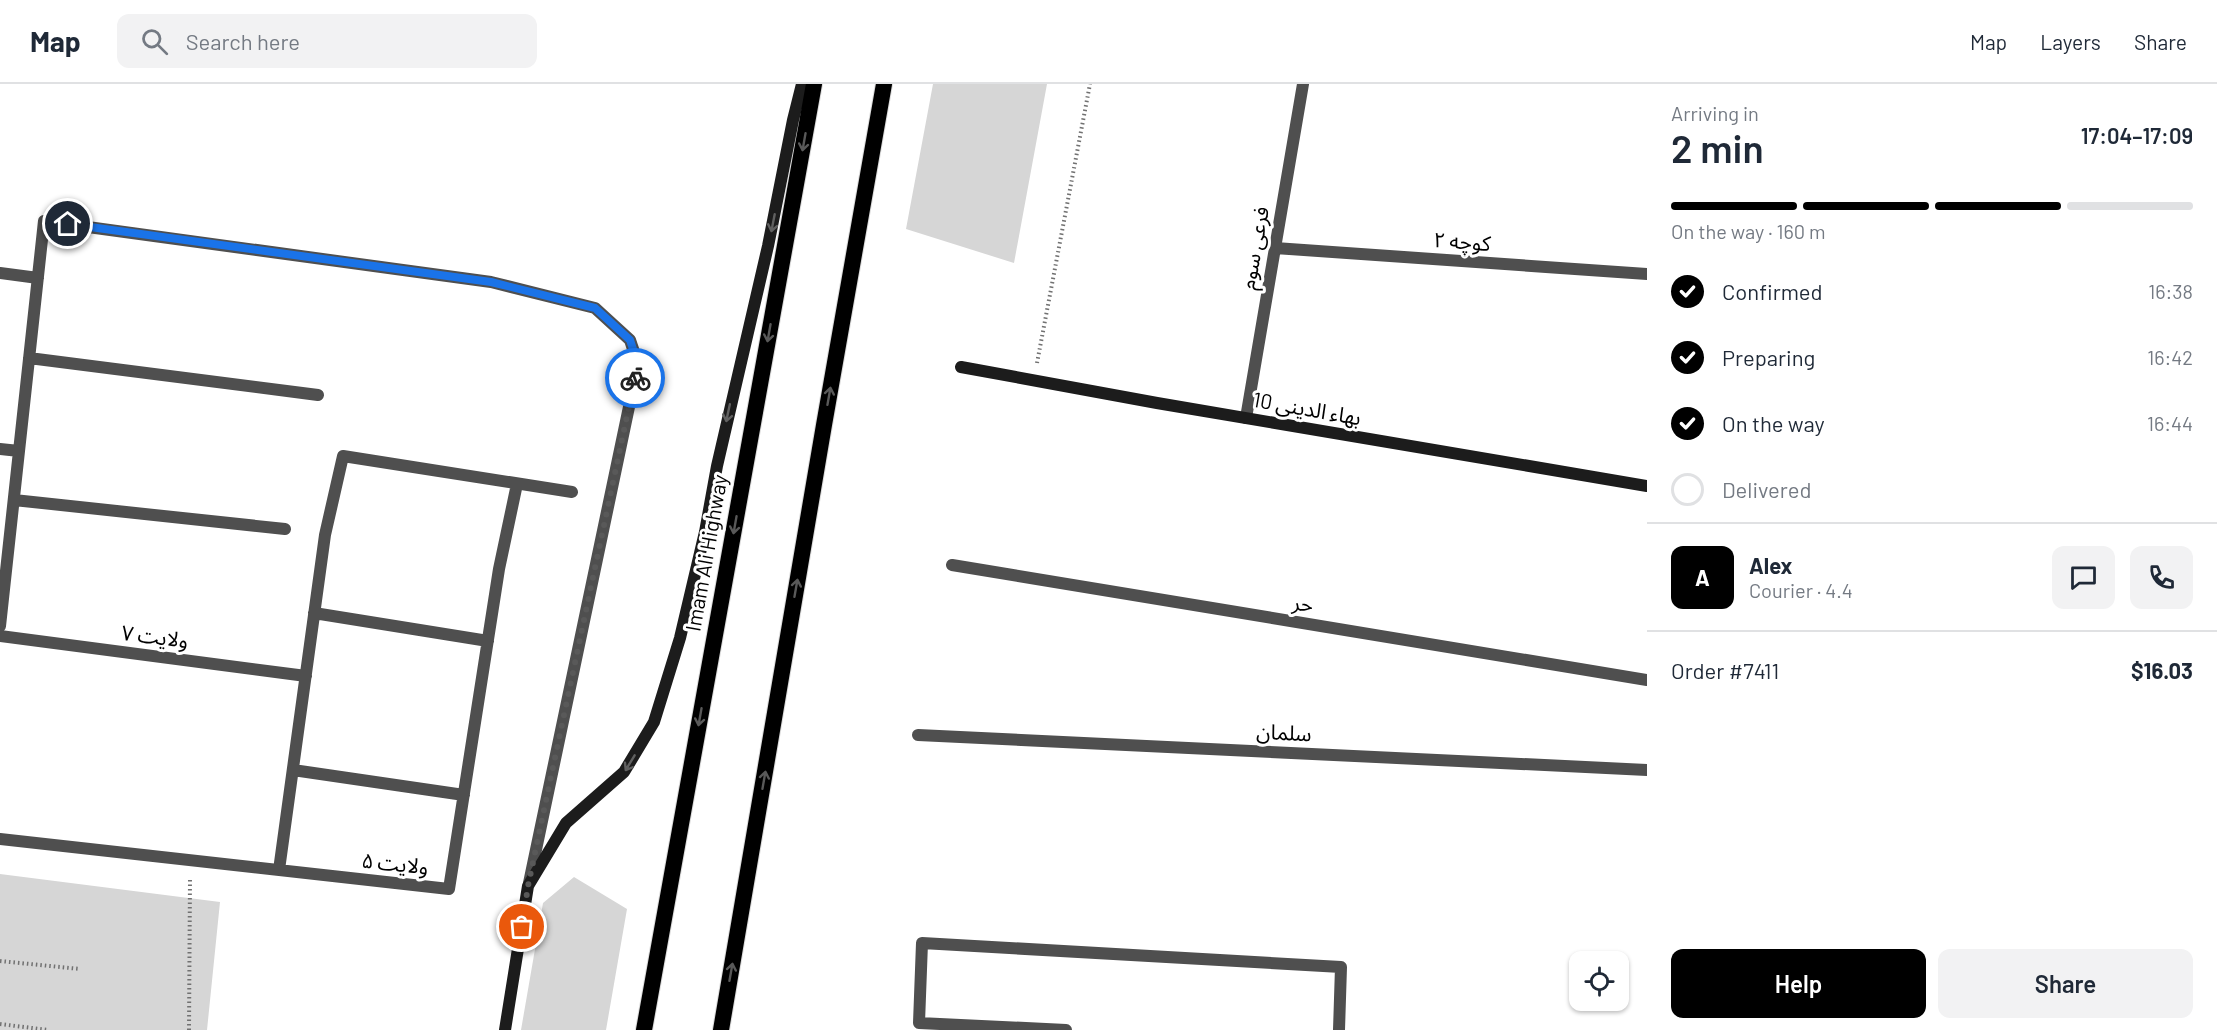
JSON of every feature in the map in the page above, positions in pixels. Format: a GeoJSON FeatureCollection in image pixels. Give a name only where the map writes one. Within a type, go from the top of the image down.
{"type":"FeatureCollection","features":[{"type":"Feature","properties":{"kind":"highway","name":"Imam Ali Highway"},"geometry":{"type":"LineString","coordinates":[[644,1030],[814,84]]}},
{"type":"Feature","properties":{"kind":"highway"},"geometry":{"type":"LineString","coordinates":[[721,1030],[884,84]]}},
{"type":"Feature","properties":{"kind":"main road"},"geometry":{"type":"LineString","coordinates":[[505,1030],[528,886],[566,823],[624,772],[654,722],[680,638],[705,532],[719,455],[768,246],[802,84]]}},
{"type":"Feature","properties":{"kind":"main road","name":"بهاء الدینی 10"},"geometry":{"type":"LineString","coordinates":[[961,367],[1647,486]]}},
{"type":"Feature","properties":{"kind":"street","name":"فرعی سوم"},"geometry":{"type":"LineString","coordinates":[[1246,418],[1303,84]]}},
{"type":"Feature","properties":{"kind":"street"},"geometry":{"type":"LineString","coordinates":[[0,626],[44,221],[491,282],[595,308],[630,340],[638,364],[528,886]]}},
{"type":"Feature","properties":{"kind":"street","name":"کوچه ۲"},"geometry":{"type":"LineString","coordinates":[[1275,248],[1647,274]]}},
{"type":"Feature","properties":{"kind":"street"},"geometry":{"type":"LineString","coordinates":[[0,273],[38,278]]}},
{"type":"Feature","properties":{"kind":"street"},"geometry":{"type":"LineString","coordinates":[[29,358],[318,395]]}},
{"type":"Feature","properties":{"kind":"street"},"geometry":{"type":"LineString","coordinates":[[0,449],[19,451]]}},
{"type":"Feature","properties":{"kind":"street"},"geometry":{"type":"LineString","coordinates":[[279,870],[325,535],[343,456],[572,492]]}},
{"type":"Feature","properties":{"kind":"street","name":"ولایت ۵"},"geometry":{"type":"LineString","coordinates":[[0,839],[449,889],[499,569],[518,484]]}},
{"type":"Feature","properties":{"kind":"street"},"geometry":{"type":"LineString","coordinates":[[14,500],[285,529]]}},
{"type":"Feature","properties":{"kind":"street","name":"حر"},"geometry":{"type":"LineString","coordinates":[[952,565],[1647,680]]}},
{"type":"Feature","properties":{"kind":"street"},"geometry":{"type":"LineString","coordinates":[[314,613],[488,641]]}},
{"type":"Feature","properties":{"kind":"street","name":"ولایت ۷"},"geometry":{"type":"LineString","coordinates":[[0,636],[306,676]]}},
{"type":"Feature","properties":{"kind":"street","name":"سلمان"},"geometry":{"type":"LineString","coordinates":[[918,735],[1647,770]]}},
{"type":"Feature","properties":{"kind":"street"},"geometry":{"type":"LineString","coordinates":[[292,770],[464,795]]}},
{"type":"Feature","properties":{"kind":"street"},"geometry":{"type":"LineString","coordinates":[[1066,1030],[919,1023],[922,943],[1341,967],[1339,1030]]}},
{"type":"Feature","properties":{"kind":"path"},"geometry":{"type":"LineString","coordinates":[[1033,380],[1090,84]]}},
{"type":"Feature","properties":{"kind":"path"},"geometry":{"type":"LineString","coordinates":[[189,1030],[190,860]]}},
{"type":"Feature","properties":{"kind":"path"},"geometry":{"type":"LineString","coordinates":[[0,961],[80,969]]}},
{"type":"Feature","properties":{"kind":"path"},"geometry":{"type":"LineString","coordinates":[[0,1024],[48,1030]]}},
{"type":"Feature","properties":{"kind":"shaded area"},"geometry":{"type":"Polygon","coordinates":[[[933,84],[1047,84],[1014,263],[906,229],[933,84]]]}},
{"type":"Feature","properties":{"kind":"shaded area"},"geometry":{"type":"Polygon","coordinates":[[[0,874],[220,902],[207,1030],[0,1030],[0,874]]]}},
{"type":"Feature","properties":{"kind":"shaded area"},"geometry":{"type":"Polygon","coordinates":[[[574,877],[627,909],[606,1030],[521,1030],[543,903],[574,877]]]}},
{"type":"Feature","properties":{"kind":"way so far"},"geometry":{"type":"LineString","coordinates":[[522,927],[528,886],[635,378]]}},
{"type":"Feature","properties":{"kind":"route"},"geometry":{"type":"LineString","coordinates":[[68,224],[491,282],[595,308],[630,340],[638,364],[635,378]]}}]}
